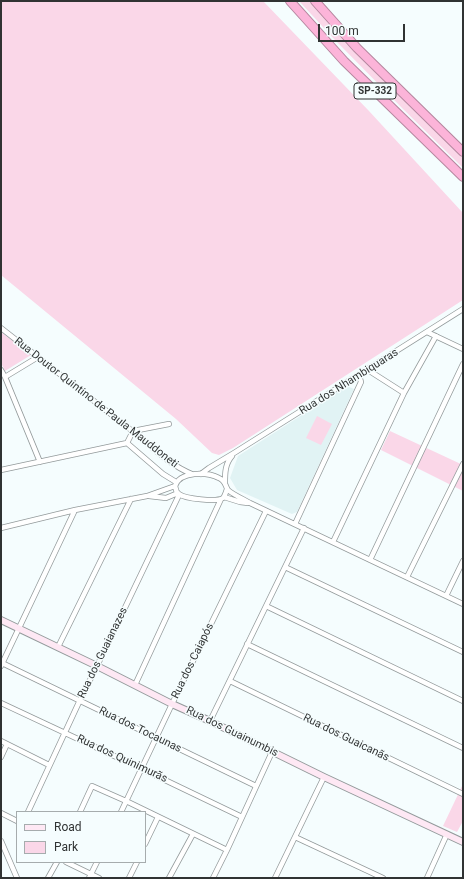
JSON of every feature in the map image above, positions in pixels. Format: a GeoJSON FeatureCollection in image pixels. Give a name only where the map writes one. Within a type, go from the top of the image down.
{"type":"FeatureCollection","features":[{"type":"Feature","properties":{"kind":"highway","name":"SP-332"},"geometry":{"type":"LineString","coordinates":[[290,1],[344,61],[463,177]]}},
{"type":"Feature","properties":{"kind":"highway","name":"SP-332"},"geometry":{"type":"LineString","coordinates":[[315,1],[358,48],[463,152]]}},
{"type":"Feature","properties":{"kind":"street","name":"Rua dos Nhambiquaras"},"geometry":{"type":"LineString","coordinates":[[202,474],[209,468],[463,310]]}},
{"type":"Feature","properties":{"kind":"street","name":"Rua Doutor Quintino de Paula Mauddoneti"},"geometry":{"type":"LineString","coordinates":[[1,328],[172,463],[182,470],[192,474]]}},
{"type":"Feature","properties":{"kind":"street"},"geometry":{"type":"LineString","coordinates":[[427,332],[463,349]]}},
{"type":"Feature","properties":{"kind":"street"},"geometry":{"type":"LineString","coordinates":[[333,542],[404,393],[436,336]]}},
{"type":"Feature","properties":{"kind":"street"},"geometry":{"type":"LineString","coordinates":[[5,377],[38,357]]}},
{"type":"Feature","properties":{"kind":"street"},"geometry":{"type":"LineString","coordinates":[[370,560],[463,364]]}},
{"type":"Feature","properties":{"kind":"street"},"geometry":{"type":"LineString","coordinates":[[1,370],[40,462]]}},
{"type":"Feature","properties":{"kind":"street"},"geometry":{"type":"LineString","coordinates":[[368,370],[404,393]]}},
{"type":"Feature","properties":{"kind":"street"},"geometry":{"type":"LineString","coordinates":[[295,524],[361,382],[359,375]]}},
{"type":"Feature","properties":{"kind":"street"},"geometry":{"type":"LineString","coordinates":[[127,443],[133,431],[169,424]]}},
{"type":"Feature","properties":{"kind":"street"},"geometry":{"type":"LineString","coordinates":[[1,470],[127,443]]}},
{"type":"Feature","properties":{"kind":"street"},"geometry":{"type":"LineString","coordinates":[[127,443],[175,484],[179,494]]}},
{"type":"Feature","properties":{"kind":"street"},"geometry":{"type":"LineString","coordinates":[[225,483],[225,470],[234,453]]}},
{"type":"Feature","properties":{"kind":"street"},"geometry":{"type":"LineString","coordinates":[[407,577],[463,464]]}},
{"type":"Feature","properties":{"kind":"street"},"geometry":{"type":"LineString","coordinates":[[1,528],[75,510],[148,496],[175,484],[183,477],[192,474],[212,475],[221,479],[228,489],[250,503],[463,604]]}},
{"type":"Feature","properties":{"kind":"street"},"geometry":{"type":"LineString","coordinates":[[135,685],[222,498],[228,489]]}},
{"type":"Feature","properties":{"kind":"street"},"geometry":{"type":"LineString","coordinates":[[148,496],[166,498],[179,494],[188,498],[216,500],[222,498],[250,503]]}},
{"type":"Feature","properties":{"kind":"street","name":"Rua dos Guaianazes"},"geometry":{"type":"LineString","coordinates":[[28,811],[179,494]]}},
{"type":"Feature","properties":{"kind":"street"},"geometry":{"type":"LineString","coordinates":[[58,647],[131,499]]}},
{"type":"Feature","properties":{"kind":"street"},"geometry":{"type":"LineString","coordinates":[[2,664],[75,510]]}},
{"type":"Feature","properties":{"kind":"street","name":"Rua dos Caiapós"},"geometry":{"type":"LineString","coordinates":[[121,811],[266,511]]}},
{"type":"Feature","properties":{"kind":"street"},"geometry":{"type":"LineString","coordinates":[[210,721],[304,528]]}},
{"type":"Feature","properties":{"kind":"street"},"geometry":{"type":"LineString","coordinates":[[446,596],[463,561]]}},
{"type":"Feature","properties":{"kind":"street"},"geometry":{"type":"LineString","coordinates":[[285,567],[463,652]]}},
{"type":"Feature","properties":{"kind":"street"},"geometry":{"type":"LineString","coordinates":[[266,606],[463,701]]}},
{"type":"Feature","properties":{"kind":"street","name":"Rua dos Guainumbis"},"geometry":{"type":"LineString","coordinates":[[1,620],[172,704],[463,842]]}},
{"type":"Feature","properties":{"kind":"street"},"geometry":{"type":"LineString","coordinates":[[247,644],[463,748]]}},
{"type":"Feature","properties":{"kind":"street","name":"Rua dos Tocaunas"},"geometry":{"type":"LineString","coordinates":[[2,664],[80,700],[256,786]]}},
{"type":"Feature","properties":{"kind":"street","name":"Rua dos Guaicanãs"},"geometry":{"type":"LineString","coordinates":[[230,681],[463,794]]}},
{"type":"Feature","properties":{"kind":"street","name":"Rua dos Quinimurãs"},"geometry":{"type":"LineString","coordinates":[[1,703],[242,817]]}},
{"type":"Feature","properties":{"kind":"street"},"geometry":{"type":"LineString","coordinates":[[1,741],[50,765]]}},
{"type":"Feature","properties":{"kind":"street"},"geometry":{"type":"LineString","coordinates":[[1,757],[7,744]]}},
{"type":"Feature","properties":{"kind":"street"},"geometry":{"type":"LineString","coordinates":[[213,878],[272,752]]}},
{"type":"Feature","properties":{"kind":"street"},"geometry":{"type":"LineString","coordinates":[[275,878],[324,777]]}},
{"type":"Feature","properties":{"kind":"street"},"geometry":{"type":"LineString","coordinates":[[80,811],[92,786],[227,850]]}},
{"type":"Feature","properties":{"kind":"street"},"geometry":{"type":"LineString","coordinates":[[1,813],[16,820]]}},
{"type":"Feature","properties":{"kind":"street"},"geometry":{"type":"LineString","coordinates":[[146,842],[158,817]]}},
{"type":"Feature","properties":{"kind":"street"},"geometry":{"type":"LineString","coordinates":[[169,878],[193,834]]}},
{"type":"Feature","properties":{"kind":"street"},"geometry":{"type":"LineString","coordinates":[[426,878],[447,834]]}},
{"type":"Feature","properties":{"kind":"street"},"geometry":{"type":"LineString","coordinates":[[295,836],[383,878]]}},
{"type":"Feature","properties":{"kind":"street"},"geometry":{"type":"LineString","coordinates":[[1,841],[17,878]]}},
{"type":"Feature","properties":{"kind":"street"},"geometry":{"type":"LineString","coordinates":[[48,878],[56,863]]}},
{"type":"Feature","properties":{"kind":"street"},"geometry":{"type":"LineString","coordinates":[[68,863],[90,876],[99,878]]}},
{"type":"Feature","properties":{"kind":"street"},"geometry":{"type":"LineString","coordinates":[[90,876],[96,863]]}},
{"type":"Feature","properties":{"kind":"street"},"geometry":{"type":"LineString","coordinates":[[129,878],[136,863]]}},
{"type":"Feature","properties":{"kind":"shaded area"},"geometry":{"type":"Polygon","coordinates":[[[347,386],[354,389],[297,512],[292,514],[237,490],[230,478],[238,456],[347,386]]]}},
{"type":"Feature","properties":{"kind":"green space"},"geometry":{"type":"Polygon","coordinates":[[[1,1],[263,1],[369,111],[463,213],[463,300],[233,448],[219,455],[212,453],[176,419],[1,275],[1,1]]]}},
{"type":"Feature","properties":{"kind":"green space"},"geometry":{"type":"Polygon","coordinates":[[[299,1],[309,1],[343,38],[463,158],[463,168],[335,40],[299,1]]]}},
{"type":"Feature","properties":{"kind":"green space"},"geometry":{"type":"Polygon","coordinates":[[[1,332],[31,355],[5,371],[1,363],[1,332]]]}},
{"type":"Feature","properties":{"kind":"green space"},"geometry":{"type":"Polygon","coordinates":[[[317,416],[332,424],[321,445],[306,438],[317,416]]]}},
{"type":"Feature","properties":{"kind":"green space"},"geometry":{"type":"Polygon","coordinates":[[[390,431],[463,465],[463,491],[381,450],[390,431]]]}},
{"type":"Feature","properties":{"kind":"green space"},"geometry":{"type":"Polygon","coordinates":[[[463,784],[463,821],[457,832],[443,826],[463,784]]]}}]}
